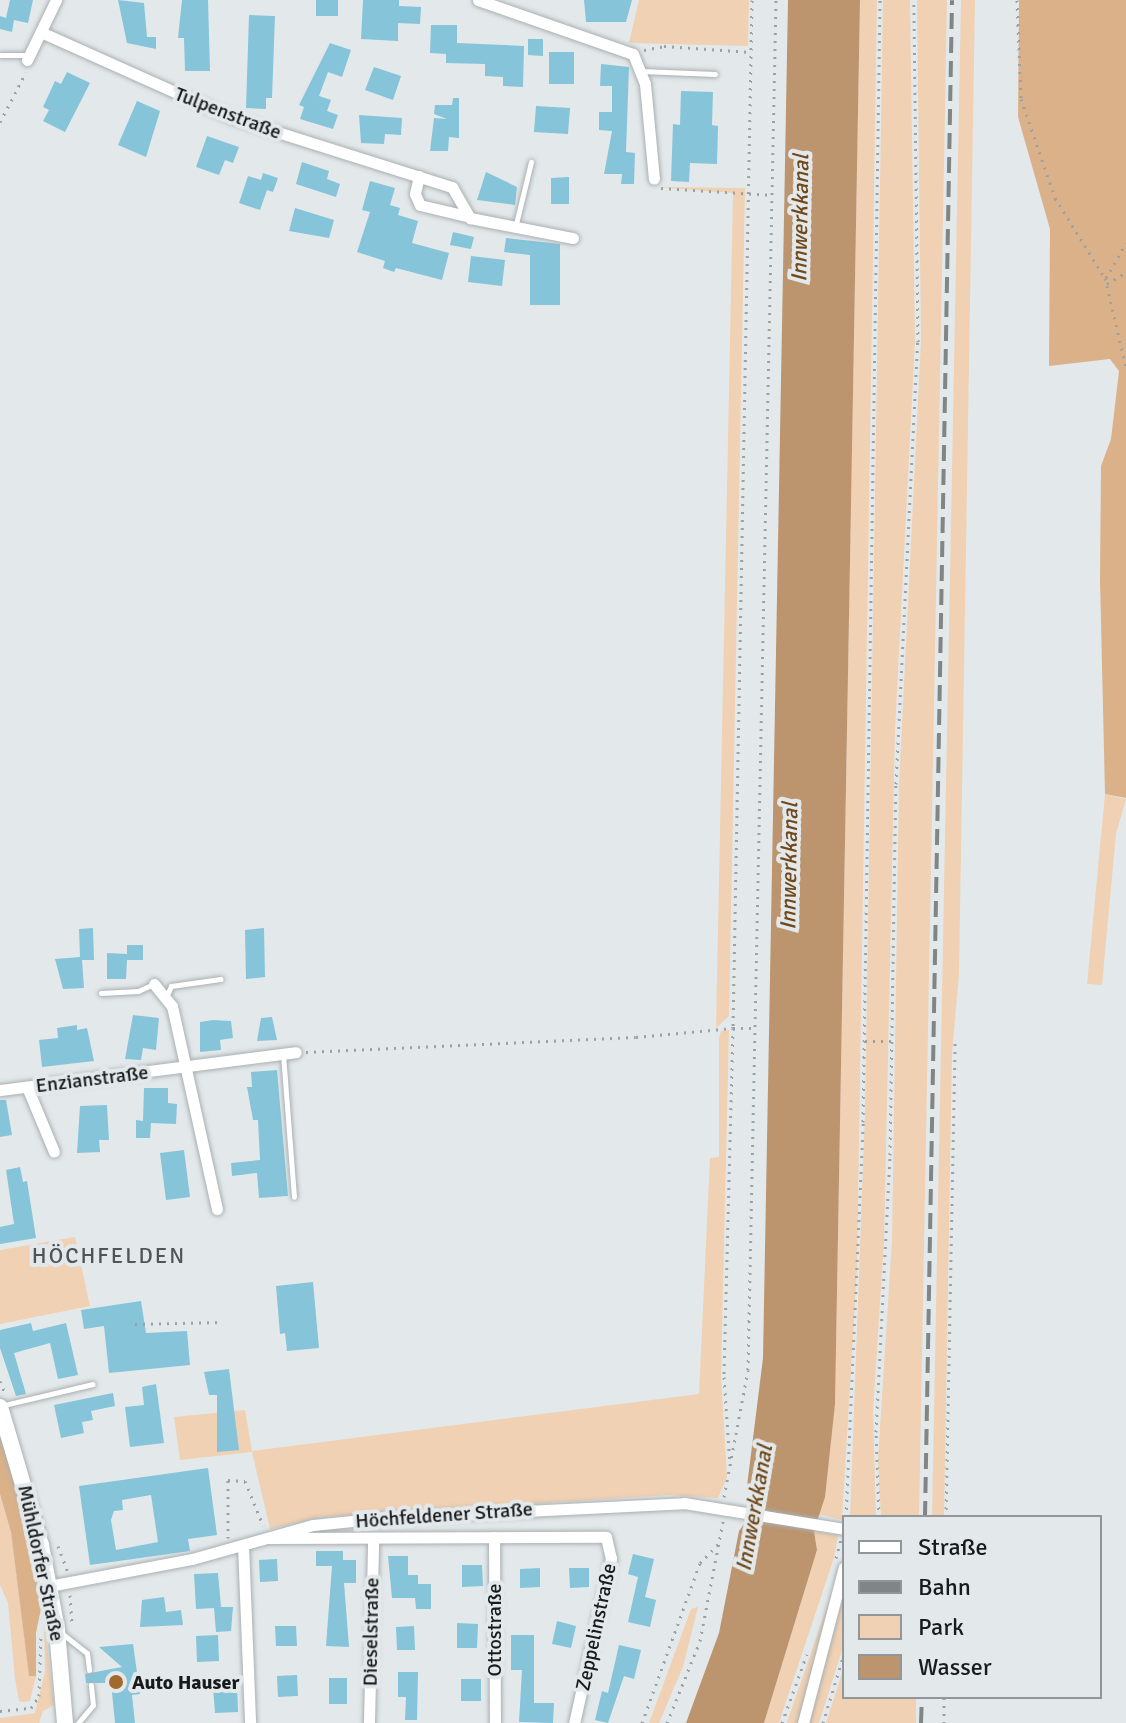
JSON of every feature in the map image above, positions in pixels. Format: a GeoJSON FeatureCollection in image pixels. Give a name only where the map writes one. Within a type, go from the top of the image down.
{"type":"FeatureCollection","features":[{"type":"Feature","properties":{"kind":"street"},"geometry":{"type":"LineString","coordinates":[[29,57],[56,0]]}},
{"type":"Feature","properties":{"kind":"street"},"geometry":{"type":"LineString","coordinates":[[478,0],[633,54],[642,71],[654,179]]}},
{"type":"Feature","properties":{"kind":"street","name":"Tulpenstraße"},"geometry":{"type":"LineString","coordinates":[[43,33],[244,122],[452,187],[466,216]]}},
{"type":"Feature","properties":{"kind":"street"},"geometry":{"type":"LineString","coordinates":[[419,176],[415,194],[420,205],[573,238]]}},
{"type":"Feature","properties":{"kind":"street"},"geometry":{"type":"LineString","coordinates":[[154,984],[167,995],[217,1209]]}},
{"type":"Feature","properties":{"kind":"street","name":"Enzianstraße"},"geometry":{"type":"LineString","coordinates":[[0,1090],[296,1052]]}},
{"type":"Feature","properties":{"kind":"street"},"geometry":{"type":"LineString","coordinates":[[27,1087],[54,1152]]}},
{"type":"Feature","properties":{"kind":"street","name":"Mühldorfer Straße"},"geometry":{"type":"LineString","coordinates":[[0,1407],[31,1504],[49,1586],[49,1630],[65,1723]]}},
{"type":"Feature","properties":{"kind":"street","name":"Höchfeldener Straße"},"geometry":{"type":"LineString","coordinates":[[49,1586],[229,1549],[313,1525],[395,1517],[646,1502],[727,1507],[839,1527]]}},
{"type":"Feature","properties":{"kind":"street","name":"Zeppelinstraße"},"geometry":{"type":"LineString","coordinates":[[266,1538],[373,1541],[598,1535],[610,1540],[611,1558],[574,1723]]}},
{"type":"Feature","properties":{"kind":"street","name":"Ottostraße"},"geometry":{"type":"LineString","coordinates":[[494,1537],[495,1723]]}},
{"type":"Feature","properties":{"kind":"street","name":"Dieselstraße"},"geometry":{"type":"LineString","coordinates":[[369,1723],[373,1541]]}},
{"type":"Feature","properties":{"kind":"street"},"geometry":{"type":"LineString","coordinates":[[243,1545],[250,1723]]}},
{"type":"Feature","properties":{"kind":"street"},"geometry":{"type":"LineString","coordinates":[[803,1723],[842,1575]]}},
{"type":"Feature","properties":{"kind":"lane"},"geometry":{"type":"LineString","coordinates":[[0,55],[29,57]]}},
{"type":"Feature","properties":{"kind":"lane"},"geometry":{"type":"LineString","coordinates":[[642,71],[715,74]]}},
{"type":"Feature","properties":{"kind":"lane"},"geometry":{"type":"LineString","coordinates":[[516,224],[531,162]]}},
{"type":"Feature","properties":{"kind":"lane"},"geometry":{"type":"LineString","coordinates":[[167,995],[171,986],[221,979]]}},
{"type":"Feature","properties":{"kind":"lane"},"geometry":{"type":"LineString","coordinates":[[101,993],[138,991],[154,984]]}},
{"type":"Feature","properties":{"kind":"lane"},"geometry":{"type":"LineString","coordinates":[[283,1054],[294,1197]]}},
{"type":"Feature","properties":{"kind":"lane"},"geometry":{"type":"LineString","coordinates":[[0,1407],[93,1384]]}},
{"type":"Feature","properties":{"kind":"lane"},"geometry":{"type":"LineString","coordinates":[[49,1630],[87,1653],[89,1670]]}},
{"type":"Feature","properties":{"kind":"lane"},"geometry":{"type":"LineString","coordinates":[[78,1723],[93,1705],[91,1685]]}},
{"type":"Feature","properties":{"kind":"path"},"geometry":{"type":"LineString","coordinates":[[731,1468],[724,1377],[752,0]]}},
{"type":"Feature","properties":{"kind":"path"},"geometry":{"type":"LineString","coordinates":[[667,1723],[700,1641],[727,1507],[748,1370],[776,0]]}},
{"type":"Feature","properties":{"kind":"path"},"geometry":{"type":"LineString","coordinates":[[846,1515],[859,1278],[880,0]]}},
{"type":"Feature","properties":{"kind":"path"},"geometry":{"type":"LineString","coordinates":[[879,1515],[876,1432],[893,1041],[896,784],[918,342],[914,0]]}},
{"type":"Feature","properties":{"kind":"path"},"geometry":{"type":"LineString","coordinates":[[1017,0],[1021,99],[1055,198],[1105,278],[1126,367]]}},
{"type":"Feature","properties":{"kind":"path"},"geometry":{"type":"LineString","coordinates":[[633,54],[664,46],[751,52]]}},
{"type":"Feature","properties":{"kind":"path"},"geometry":{"type":"LineString","coordinates":[[0,122],[29,57]]}},
{"type":"Feature","properties":{"kind":"path"},"geometry":{"type":"LineString","coordinates":[[654,179],[664,189],[772,195]]}},
{"type":"Feature","properties":{"kind":"path"},"geometry":{"type":"LineString","coordinates":[[1105,278],[1126,243]]}},
{"type":"Feature","properties":{"kind":"path"},"geometry":{"type":"LineString","coordinates":[[1107,284],[1126,272]]}},
{"type":"Feature","properties":{"kind":"path"},"geometry":{"type":"LineString","coordinates":[[296,1052],[636,1037],[757,1028]]}},
{"type":"Feature","properties":{"kind":"path"},"geometry":{"type":"LineString","coordinates":[[946,1515],[955,1039]]}},
{"type":"Feature","properties":{"kind":"path"},"geometry":{"type":"LineString","coordinates":[[863,1041],[893,1041]]}},
{"type":"Feature","properties":{"kind":"path"},"geometry":{"type":"LineString","coordinates":[[135,1324],[223,1322]]}},
{"type":"Feature","properties":{"kind":"path"},"geometry":{"type":"LineString","coordinates":[[229,1549],[228,1480],[245,1481],[266,1538]]}},
{"type":"Feature","properties":{"kind":"path"},"geometry":{"type":"LineString","coordinates":[[642,1723],[700,1563],[720,1542]]}},
{"type":"Feature","properties":{"kind":"path"},"geometry":{"type":"LineString","coordinates":[[0,1711],[31,1708],[39,1696],[49,1630]]}},
{"type":"Feature","properties":{"kind":"path"},"geometry":{"type":"LineString","coordinates":[[823,1723],[842,1661]]}},
{"type":"Feature","properties":{"kind":"path"},"geometry":{"type":"LineString","coordinates":[[944,1699],[944,1723]]}},
{"type":"Feature","properties":{"kind":"green space"},"geometry":{"type":"Polygon","coordinates":[[[639,0],[749,0],[748,46],[629,43],[639,0]]]}},
{"type":"Feature","properties":{"kind":"green space"},"geometry":{"type":"Polygon","coordinates":[[[860,0],[877,0],[857,1268],[842,1520],[819,1514],[835,1404],[860,0]]]}},
{"type":"Feature","properties":{"kind":"green space"},"geometry":{"type":"Polygon","coordinates":[[[883,0],[910,0],[915,340],[895,731],[884,1241],[873,1412],[876,1515],[850,1515],[865,1113],[883,0]]]}},
{"type":"Feature","properties":{"kind":"green space"},"geometry":{"type":"Polygon","coordinates":[[[917,0],[947,0],[919,1515],[881,1515],[878,1460],[892,1240],[899,785],[921,340],[917,0]]]}},
{"type":"Feature","properties":{"kind":"green space"},"geometry":{"type":"Polygon","coordinates":[[[961,0],[975,0],[959,974],[952,1054],[944,1515],[932,1515],[961,0]]]}},
{"type":"Feature","properties":{"kind":"green space"},"geometry":{"type":"Polygon","coordinates":[[[656,187],[745,188],[729,1016],[716,1028],[733,193],[656,187]]]}},
{"type":"Feature","properties":{"kind":"green space"},"geometry":{"type":"Polygon","coordinates":[[[1105,794],[1126,799],[1116,834],[1102,985],[1087,984],[1105,794]]]}},
{"type":"Feature","properties":{"kind":"green space"},"geometry":{"type":"Polygon","coordinates":[[[729,1030],[721,1376],[727,1477],[718,1498],[670,1495],[322,1517],[270,1529],[252,1452],[180,1460],[174,1417],[245,1410],[252,1451],[699,1394],[710,1158],[719,1157],[719,1038],[721,1031],[729,1030]]]}},
{"type":"Feature","properties":{"kind":"green space"},"geometry":{"type":"Polygon","coordinates":[[[75,1237],[90,1306],[0,1324],[0,1250],[75,1237]]]}},
{"type":"Feature","properties":{"kind":"green space"},"geometry":{"type":"Polygon","coordinates":[[[0,1494],[11,1531],[29,1676],[36,1676],[30,1701],[23,1702],[19,1701],[15,1679],[8,1603],[0,1585],[0,1494]]]}},
{"type":"Feature","properties":{"kind":"green space"},"geometry":{"type":"Polygon","coordinates":[[[814,1531],[838,1535],[834,1558],[779,1723],[764,1723],[817,1550],[814,1531]]]}},
{"type":"Feature","properties":{"kind":"green space"},"geometry":{"type":"Polygon","coordinates":[[[829,1601],[799,1723],[787,1723],[787,1722],[829,1601]]]}},
{"type":"Feature","properties":{"kind":"green space"},"geometry":{"type":"Polygon","coordinates":[[[842,1601],[842,1650],[819,1723],[809,1723],[842,1601]]]}},
{"type":"Feature","properties":{"kind":"green space"},"geometry":{"type":"Polygon","coordinates":[[[698,1607],[683,1667],[659,1723],[649,1723],[691,1609],[698,1607]]]}},
{"type":"Feature","properties":{"kind":"green space"},"geometry":{"type":"Polygon","coordinates":[[[44,1620],[54,1705],[43,1711],[39,1723],[0,1723],[0,1718],[35,1713],[45,1671],[44,1620]]]}},
{"type":"Feature","properties":{"kind":"green space"},"geometry":{"type":"Polygon","coordinates":[[[842,1673],[842,1699],[916,1699],[916,1723],[826,1723],[842,1673]]]}},
{"type":"Feature","properties":{"kind":"shaded area"},"geometry":{"type":"Polygon","coordinates":[[[1019,0],[1126,0],[1126,798],[1105,794],[1100,579],[1101,466],[1111,439],[1119,371],[1110,359],[1049,366],[1050,229],[1018,117],[1019,0]]]}},
{"type":"Feature","properties":{"kind":"shaded area"},"geometry":{"type":"Polygon","coordinates":[[[0,1434],[27,1517],[43,1599],[36,1633],[36,1676],[29,1676],[11,1532],[0,1494],[0,1434]]]}},
{"type":"Feature","properties":{"kind":"water","name":"Innwerkkanal"},"geometry":{"type":"Polygon","coordinates":[[[788,0],[860,0],[835,1404],[825,1497],[814,1531],[817,1550],[764,1723],[686,1723],[719,1633],[739,1531],[749,1517],[752,1498],[747,1486],[763,1358],[788,0]]]}},
{"type":"Feature","properties":{"kind":"building"},"geometry":{"type":"Polygon","coordinates":[[[10,0],[33,0],[28,23],[14,20],[12,32],[0,29],[0,16],[6,18],[10,0]]]}},
{"type":"Feature","properties":{"kind":"building"},"geometry":{"type":"Polygon","coordinates":[[[118,0],[144,3],[147,37],[156,37],[156,49],[127,43],[118,0]]]}},
{"type":"Feature","properties":{"kind":"building"},"geometry":{"type":"Polygon","coordinates":[[[182,0],[208,0],[210,71],[185,71],[184,38],[178,38],[182,0]]]}},
{"type":"Feature","properties":{"kind":"building"},"geometry":{"type":"Polygon","coordinates":[[[316,0],[338,0],[338,16],[316,16],[316,0]]]}},
{"type":"Feature","properties":{"kind":"building"},"geometry":{"type":"Polygon","coordinates":[[[363,0],[399,0],[399,6],[421,7],[420,24],[398,23],[398,41],[361,39],[363,0]]]}},
{"type":"Feature","properties":{"kind":"building"},"geometry":{"type":"Polygon","coordinates":[[[584,0],[632,0],[626,22],[586,22],[584,0]]]}},
{"type":"Feature","properties":{"kind":"building"},"geometry":{"type":"Polygon","coordinates":[[[249,15],[275,16],[272,98],[266,98],[266,109],[246,108],[249,15]]]}},
{"type":"Feature","properties":{"kind":"building"},"geometry":{"type":"Polygon","coordinates":[[[431,25],[457,25],[457,43],[524,46],[523,87],[503,86],[503,77],[485,76],[485,64],[446,63],[446,54],[430,53],[431,25]]]}},
{"type":"Feature","properties":{"kind":"building"},"geometry":{"type":"Polygon","coordinates":[[[528,39],[543,39],[543,56],[528,55],[528,39]]]}},
{"type":"Feature","properties":{"kind":"building"},"geometry":{"type":"Polygon","coordinates":[[[330,43],[351,50],[342,77],[328,72],[319,96],[331,100],[327,111],[338,115],[333,129],[300,119],[304,107],[299,105],[330,43]]]}},
{"type":"Feature","properties":{"kind":"building"},"geometry":{"type":"Polygon","coordinates":[[[549,52],[574,52],[574,84],[549,84],[549,52]]]}},
{"type":"Feature","properties":{"kind":"building"},"geometry":{"type":"Polygon","coordinates":[[[601,64],[629,67],[626,152],[635,153],[634,184],[621,184],[622,174],[604,174],[612,131],[599,130],[599,112],[612,112],[612,86],[600,86],[601,64]]]}},
{"type":"Feature","properties":{"kind":"building"},"geometry":{"type":"Polygon","coordinates":[[[374,67],[401,76],[393,100],[365,90],[374,67]]]}},
{"type":"Feature","properties":{"kind":"building"},"geometry":{"type":"Polygon","coordinates":[[[67,72],[90,83],[65,132],[43,121],[49,110],[43,107],[55,81],[61,84],[67,72]]]}},
{"type":"Feature","properties":{"kind":"building"},"geometry":{"type":"Polygon","coordinates":[[[681,91],[713,92],[712,125],[718,126],[717,164],[690,163],[689,182],[671,181],[673,124],[680,125],[681,91]]]}},
{"type":"Feature","properties":{"kind":"building"},"geometry":{"type":"Polygon","coordinates":[[[453,98],[459,98],[459,138],[449,137],[448,151],[430,151],[434,118],[447,119],[434,114],[435,105],[452,105],[453,98]]]}},
{"type":"Feature","properties":{"kind":"building"},"geometry":{"type":"Polygon","coordinates":[[[137,101],[160,111],[146,157],[118,145],[137,101]]]}},
{"type":"Feature","properties":{"kind":"building"},"geometry":{"type":"Polygon","coordinates":[[[536,106],[570,108],[568,134],[534,132],[536,106]]]}},
{"type":"Feature","properties":{"kind":"building"},"geometry":{"type":"Polygon","coordinates":[[[359,115],[402,118],[401,135],[385,134],[384,144],[361,143],[359,115]]]}},
{"type":"Feature","properties":{"kind":"building"},"geometry":{"type":"Polygon","coordinates":[[[207,136],[239,147],[233,163],[225,160],[219,175],[196,167],[207,136]]]}},
{"type":"Feature","properties":{"kind":"building"},"geometry":{"type":"Polygon","coordinates":[[[302,162],[329,171],[327,179],[340,184],[336,197],[296,184],[302,162]]]}},
{"type":"Feature","properties":{"kind":"building"},"geometry":{"type":"Polygon","coordinates":[[[486,172],[517,187],[515,205],[477,200],[486,172]]]}},
{"type":"Feature","properties":{"kind":"building"},"geometry":{"type":"Polygon","coordinates":[[[263,173],[278,178],[273,192],[267,190],[260,210],[239,203],[248,176],[261,180],[263,173]]]}},
{"type":"Feature","properties":{"kind":"building"},"geometry":{"type":"Polygon","coordinates":[[[569,177],[569,204],[551,204],[551,178],[569,177]]]}},
{"type":"Feature","properties":{"kind":"building"},"geometry":{"type":"Polygon","coordinates":[[[370,181],[395,188],[390,205],[400,208],[398,215],[418,221],[412,243],[449,253],[442,280],[396,268],[394,272],[383,268],[385,261],[357,252],[370,212],[362,210],[370,181]]]}},
{"type":"Feature","properties":{"kind":"building"},"geometry":{"type":"Polygon","coordinates":[[[295,208],[334,220],[329,238],[289,231],[295,208]]]}},
{"type":"Feature","properties":{"kind":"building"},"geometry":{"type":"Polygon","coordinates":[[[453,232],[474,237],[471,249],[450,245],[453,232]]]}},
{"type":"Feature","properties":{"kind":"building"},"geometry":{"type":"Polygon","coordinates":[[[506,238],[560,244],[560,305],[530,305],[530,255],[504,252],[506,238]]]}},
{"type":"Feature","properties":{"kind":"building"},"geometry":{"type":"Polygon","coordinates":[[[471,256],[505,260],[502,286],[468,282],[471,256]]]}},
{"type":"Feature","properties":{"kind":"building"},"geometry":{"type":"Polygon","coordinates":[[[93,928],[94,960],[82,960],[84,988],[63,989],[55,959],[80,957],[79,929],[93,928]]]}},
{"type":"Feature","properties":{"kind":"building"},"geometry":{"type":"Polygon","coordinates":[[[264,928],[265,977],[246,979],[245,930],[264,928]]]}},
{"type":"Feature","properties":{"kind":"building"},"geometry":{"type":"Polygon","coordinates":[[[127,945],[143,945],[143,960],[127,960],[126,979],[107,979],[107,953],[127,954],[127,945]]]}},
{"type":"Feature","properties":{"kind":"building"},"geometry":{"type":"Polygon","coordinates":[[[133,1015],[159,1018],[156,1050],[143,1048],[141,1060],[125,1059],[133,1015]]]}},
{"type":"Feature","properties":{"kind":"building"},"geometry":{"type":"Polygon","coordinates":[[[272,1017],[277,1040],[257,1041],[261,1018],[272,1017]]]}},
{"type":"Feature","properties":{"kind":"building"},"geometry":{"type":"Polygon","coordinates":[[[231,1021],[233,1038],[220,1040],[221,1050],[200,1052],[200,1022],[231,1021]]]}},
{"type":"Feature","properties":{"kind":"building"},"geometry":{"type":"Polygon","coordinates":[[[77,1025],[77,1030],[87,1028],[94,1061],[42,1067],[39,1040],[58,1038],[57,1028],[77,1025]]]}},
{"type":"Feature","properties":{"kind":"building"},"geometry":{"type":"Polygon","coordinates":[[[277,1070],[288,1196],[259,1198],[257,1173],[232,1176],[231,1163],[260,1160],[258,1120],[253,1120],[247,1087],[252,1087],[251,1072],[277,1070]]]}},
{"type":"Feature","properties":{"kind":"building"},"geometry":{"type":"Polygon","coordinates":[[[144,1088],[168,1088],[168,1103],[177,1104],[176,1124],[151,1123],[150,1138],[136,1138],[136,1120],[143,1121],[144,1088]]]}},
{"type":"Feature","properties":{"kind":"building"},"geometry":{"type":"Polygon","coordinates":[[[0,1100],[6,1100],[12,1135],[0,1137],[0,1100]]]}},
{"type":"Feature","properties":{"kind":"building"},"geometry":{"type":"Polygon","coordinates":[[[107,1105],[109,1140],[99,1140],[100,1152],[77,1153],[80,1106],[107,1105]]]}},
{"type":"Feature","properties":{"kind":"building"},"geometry":{"type":"Polygon","coordinates":[[[184,1150],[190,1197],[166,1200],[160,1153],[184,1150]]]}},
{"type":"Feature","properties":{"kind":"building"},"geometry":{"type":"Polygon","coordinates":[[[20,1167],[23,1182],[27,1181],[36,1238],[0,1244],[0,1227],[14,1224],[6,1170],[20,1167]]]}},
{"type":"Feature","properties":{"kind":"building"},"geometry":{"type":"Polygon","coordinates":[[[313,1282],[319,1348],[287,1351],[285,1333],[280,1334],[276,1286],[313,1282]]]}},
{"type":"Feature","properties":{"kind":"building"},"geometry":{"type":"Polygon","coordinates":[[[141,1301],[146,1333],[187,1331],[190,1365],[109,1373],[104,1326],[84,1329],[81,1310],[141,1301]]]}},
{"type":"Feature","properties":{"kind":"building"},"geometry":{"type":"Polygon","coordinates":[[[31,1323],[33,1331],[66,1323],[78,1375],[58,1379],[50,1343],[14,1353],[26,1394],[16,1396],[0,1348],[0,1330],[31,1323]]]}},
{"type":"Feature","properties":{"kind":"building"},"geometry":{"type":"Polygon","coordinates":[[[229,1369],[239,1450],[217,1452],[217,1395],[209,1395],[204,1372],[229,1369]]]}},
{"type":"Feature","properties":{"kind":"building"},"geometry":{"type":"Polygon","coordinates":[[[156,1384],[164,1443],[130,1447],[125,1407],[144,1405],[142,1387],[156,1384]]]}},
{"type":"Feature","properties":{"kind":"building"},"geometry":{"type":"Polygon","coordinates":[[[113,1393],[115,1406],[91,1411],[93,1420],[82,1422],[84,1433],[61,1438],[54,1405],[113,1393]]]}},
{"type":"Feature","properties":{"kind":"building"},"geometry":{"type":"Polygon","coordinates":[[[208,1468],[217,1535],[188,1539],[190,1551],[90,1565],[79,1486],[208,1468]],[[151,1495],[122,1500],[123,1510],[114,1511],[111,1520],[116,1550],[158,1542],[151,1495]]]}},
{"type":"Feature","properties":{"kind":"building"},"geometry":{"type":"Polygon","coordinates":[[[316,1551],[343,1551],[343,1560],[356,1560],[356,1583],[344,1583],[349,1647],[326,1646],[332,1566],[316,1566],[316,1551]]]}},
{"type":"Feature","properties":{"kind":"building"},"geometry":{"type":"Polygon","coordinates":[[[633,1554],[654,1559],[645,1597],[656,1600],[650,1627],[628,1622],[638,1577],[628,1574],[633,1554]]]}},
{"type":"Feature","properties":{"kind":"building"},"geometry":{"type":"Polygon","coordinates":[[[388,1556],[408,1556],[408,1575],[418,1575],[418,1584],[431,1584],[431,1609],[416,1609],[415,1598],[392,1598],[388,1556]]]}},
{"type":"Feature","properties":{"kind":"building"},"geometry":{"type":"Polygon","coordinates":[[[277,1559],[278,1581],[260,1582],[259,1560],[277,1559]]]}},
{"type":"Feature","properties":{"kind":"building"},"geometry":{"type":"Polygon","coordinates":[[[462,1565],[482,1565],[483,1586],[462,1587],[462,1565]]]}},
{"type":"Feature","properties":{"kind":"building"},"geometry":{"type":"Polygon","coordinates":[[[540,1568],[540,1587],[520,1588],[520,1569],[540,1568]]]}},
{"type":"Feature","properties":{"kind":"building"},"geometry":{"type":"Polygon","coordinates":[[[569,1568],[589,1568],[589,1587],[570,1588],[569,1568]]]}},
{"type":"Feature","properties":{"kind":"building"},"geometry":{"type":"Polygon","coordinates":[[[218,1573],[221,1607],[233,1607],[231,1631],[216,1632],[214,1608],[196,1609],[194,1574],[218,1573]]]}},
{"type":"Feature","properties":{"kind":"building"},"geometry":{"type":"Polygon","coordinates":[[[164,1597],[166,1612],[181,1610],[183,1625],[140,1627],[142,1600],[164,1597]]]}},
{"type":"Feature","properties":{"kind":"building"},"geometry":{"type":"Polygon","coordinates":[[[557,1621],[576,1626],[571,1648],[552,1644],[557,1621]]]}},
{"type":"Feature","properties":{"kind":"building"},"geometry":{"type":"Polygon","coordinates":[[[457,1623],[478,1624],[477,1648],[457,1648],[457,1623]]]}},
{"type":"Feature","properties":{"kind":"building"},"geometry":{"type":"Polygon","coordinates":[[[275,1626],[296,1626],[297,1646],[276,1646],[275,1626]]]}},
{"type":"Feature","properties":{"kind":"building"},"geometry":{"type":"Polygon","coordinates":[[[414,1626],[415,1650],[397,1650],[396,1627],[414,1626]]]}},
{"type":"Feature","properties":{"kind":"building"},"geometry":{"type":"Polygon","coordinates":[[[218,1635],[219,1661],[197,1662],[196,1636],[218,1635]]]}},
{"type":"Feature","properties":{"kind":"building"},"geometry":{"type":"Polygon","coordinates":[[[511,1635],[534,1635],[534,1703],[554,1703],[553,1723],[519,1722],[522,1670],[511,1670],[511,1635]]]}},
{"type":"Feature","properties":{"kind":"building"},"geometry":{"type":"Polygon","coordinates":[[[133,1644],[140,1694],[132,1695],[135,1723],[115,1723],[111,1683],[86,1683],[85,1674],[122,1667],[99,1647],[133,1644]]]}},
{"type":"Feature","properties":{"kind":"building"},"geometry":{"type":"Polygon","coordinates":[[[619,1645],[641,1650],[634,1679],[624,1676],[608,1723],[595,1720],[602,1691],[608,1693],[619,1645]]]}},
{"type":"Feature","properties":{"kind":"building"},"geometry":{"type":"Polygon","coordinates":[[[398,1672],[418,1672],[417,1720],[405,1720],[406,1697],[398,1697],[398,1672]]]}},
{"type":"Feature","properties":{"kind":"building"},"geometry":{"type":"Polygon","coordinates":[[[297,1675],[298,1696],[278,1697],[277,1676],[297,1675]]]}},
{"type":"Feature","properties":{"kind":"building"},"geometry":{"type":"Polygon","coordinates":[[[329,1678],[347,1678],[347,1704],[329,1704],[329,1678]]]}},
{"type":"Feature","properties":{"kind":"building"},"geometry":{"type":"Polygon","coordinates":[[[461,1679],[481,1679],[481,1701],[461,1701],[461,1679]]]}},
{"type":"Feature","properties":{"kind":"building"},"geometry":{"type":"Polygon","coordinates":[[[237,1685],[238,1712],[215,1713],[213,1686],[237,1685]]]}},
{"type":"Feature","properties":{"kind":"railway"},"geometry":{"type":"LineString","coordinates":[[925,1515],[952,0]]}},
{"type":"Feature","properties":{"kind":"railway"},"geometry":{"type":"LineString","coordinates":[[921,1723],[922,1699]]}},
{"type":"Feature","properties":{"kind":"place","name":"Auto Hauser"},"geometry":{"type":"Point","coordinates":[116,1682]}},
{"type":"Feature","properties":{"kind":"district","name":"HÖCHFELDEN"},"geometry":{"type":"Point","coordinates":[109,1256]}}]}
